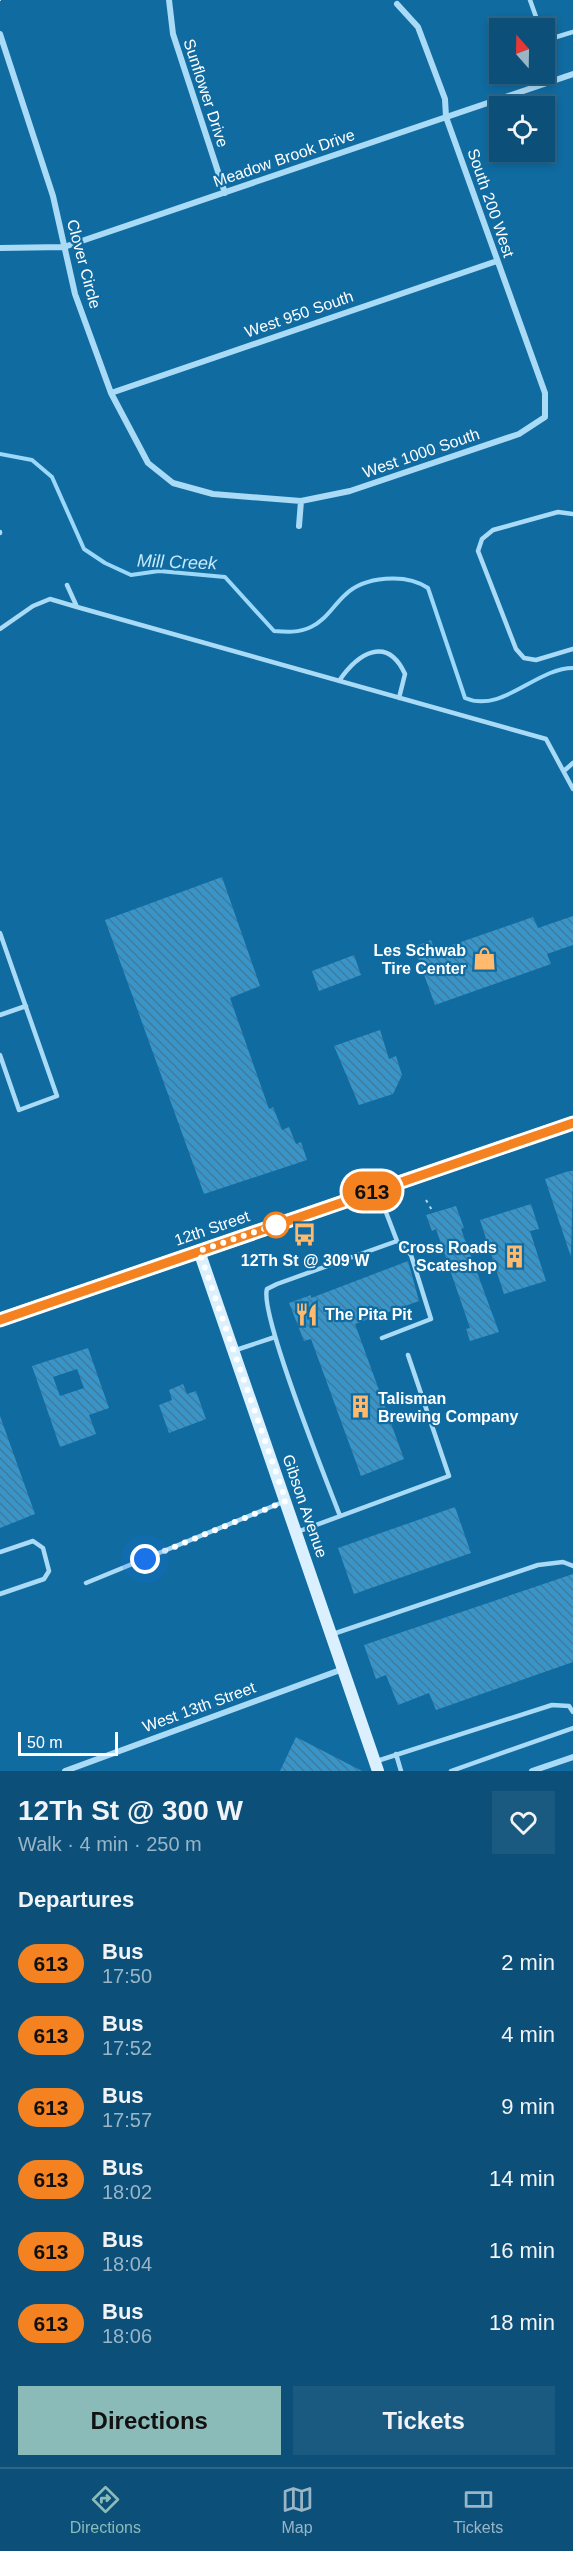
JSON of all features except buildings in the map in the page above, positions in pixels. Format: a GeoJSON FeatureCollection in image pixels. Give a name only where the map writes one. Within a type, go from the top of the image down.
{"type":"FeatureCollection","features":[{"type":"Feature","properties":{"kind":"main road","name":"12th Street"},"geometry":{"type":"LineString","coordinates":[[0,1320],[573,1123]]}},
{"type":"Feature","properties":{"kind":"street","name":"Sunflower Drive"},"geometry":{"type":"LineString","coordinates":[[169,0],[173,34],[225,193]]}},
{"type":"Feature","properties":{"kind":"street","name":"South 200 West"},"geometry":{"type":"LineString","coordinates":[[397,4],[418,27],[445,99],[446,117],[545,393],[544,417]]}},
{"type":"Feature","properties":{"kind":"street","name":"Clover Circle"},"geometry":{"type":"LineString","coordinates":[[0,34],[53,196],[75,294],[111,393],[148,463],[174,483]]}},
{"type":"Feature","properties":{"kind":"street","name":"Meadow Brook Drive"},"geometry":{"type":"LineString","coordinates":[[0,248],[64,247],[573,74]]}},
{"type":"Feature","properties":{"kind":"street","name":"West 950 South"},"geometry":{"type":"LineString","coordinates":[[111,393],[497,261]]}},
{"type":"Feature","properties":{"kind":"street","name":"West 1000 South"},"geometry":{"type":"LineString","coordinates":[[174,483],[213,494],[301,501],[350,491],[519,434],[544,417]]}},
{"type":"Feature","properties":{"kind":"street"},"geometry":{"type":"LineString","coordinates":[[299,526],[301,501]]}},
{"type":"Feature","properties":{"kind":"street","name":"Gibson Avenue"},"geometry":{"type":"LineString","coordinates":[[199,1251],[376,1766]]}},
{"type":"Feature","properties":{"kind":"street","name":"West 13th Street"},"geometry":{"type":"LineString","coordinates":[[65,1771],[343,1669]]}},
{"type":"Feature","properties":{"kind":"street"},"geometry":{"type":"LineString","coordinates":[[532,1771],[573,1757]]}},
{"type":"Feature","properties":{"kind":"lane"},"geometry":{"type":"LineString","coordinates":[[530,0],[536,18]]}},
{"type":"Feature","properties":{"kind":"lane"},"geometry":{"type":"LineString","coordinates":[[555,37],[573,32]]}},
{"type":"Feature","properties":{"kind":"lane"},"geometry":{"type":"LineString","coordinates":[[573,514],[558,512],[493,530],[482,538],[478,551],[516,649],[524,658],[536,660],[573,649]]}},
{"type":"Feature","properties":{"kind":"lane"},"geometry":{"type":"LineString","coordinates":[[67,585],[77,607]]}},
{"type":"Feature","properties":{"kind":"lane"},"geometry":{"type":"LineString","coordinates":[[0,629],[33,606],[50,600],[77,607],[546,739],[565,770],[573,789]]}},
{"type":"Feature","properties":{"kind":"lane"},"geometry":{"type":"LineString","coordinates":[[339,681],[350,665],[366,652],[384,652],[398,659],[405,674],[399,698]]}},
{"type":"Feature","properties":{"kind":"lane"},"geometry":{"type":"LineString","coordinates":[[565,770],[573,764]]}},
{"type":"Feature","properties":{"kind":"lane"},"geometry":{"type":"LineString","coordinates":[[0,933],[57,1096],[19,1110],[0,1055]]}},
{"type":"Feature","properties":{"kind":"lane"},"geometry":{"type":"LineString","coordinates":[[0,1015],[26,1006]]}},
{"type":"Feature","properties":{"kind":"lane"},"geometry":{"type":"LineString","coordinates":[[377,1190],[397,1241],[411,1255],[431,1319],[382,1338]]}},
{"type":"Feature","properties":{"kind":"lane"},"geometry":{"type":"LineString","coordinates":[[340,1516],[264,1297],[267,1289],[397,1241]]}},
{"type":"Feature","properties":{"kind":"lane"},"geometry":{"type":"LineString","coordinates":[[233,1351],[276,1337]]}},
{"type":"Feature","properties":{"kind":"lane"},"geometry":{"type":"LineString","coordinates":[[297,1532],[449,1476],[408,1356]]}},
{"type":"Feature","properties":{"kind":"lane"},"geometry":{"type":"LineString","coordinates":[[86,1583],[286,1501]]}},
{"type":"Feature","properties":{"kind":"lane"},"geometry":{"type":"LineString","coordinates":[[0,1552],[33,1540],[43,1548],[49,1570],[44,1578],[0,1594]]}},
{"type":"Feature","properties":{"kind":"lane"},"geometry":{"type":"LineString","coordinates":[[331,1634],[538,1565],[563,1562],[573,1566]]}},
{"type":"Feature","properties":{"kind":"lane"},"geometry":{"type":"LineString","coordinates":[[376,1766],[396,1754],[552,1706],[569,1706],[573,1712]]}},
{"type":"Feature","properties":{"kind":"lane"},"geometry":{"type":"LineString","coordinates":[[451,1771],[573,1728]]}},
{"type":"Feature","properties":{"kind":"lane"},"geometry":{"type":"LineString","coordinates":[[396,1754],[401,1771]]}},
{"type":"Feature","properties":{"kind":"path"},"geometry":{"type":"LineString","coordinates":[[426,1200],[433,1212]]}},
{"type":"Feature","properties":{"kind":"waterway","name":"Mill Creek"},"geometry":{"type":"LineString","coordinates":[[0,454],[32,460],[52,477],[84,549],[105,563],[131,575],[159,571],[225,577],[274,631],[292,632],[316,624],[341,599],[363,584],[385,579],[408,580],[428,588],[465,698],[479,701],[492,700],[506,696],[546,675],[573,668]]}},
{"type":"Feature","properties":{"kind":"bus line","name":"613"},"geometry":{"type":"LineString","coordinates":[[0,1320],[573,1123]]}},
{"type":"Feature","properties":{"kind":"place","name":"Les Schwab Tire Center"},"geometry":{"type":"Point","coordinates":[484,959]}},
{"type":"Feature","properties":{"kind":"place","name":"12Th St @ 309 W"},"geometry":{"type":"Point","coordinates":[305,1235]}},
{"type":"Feature","properties":{"kind":"place","name":"Cross Roads Scateshop"},"geometry":{"type":"Point","coordinates":[515,1256]}},
{"type":"Feature","properties":{"kind":"place","name":"The Pita Pit"},"geometry":{"type":"Point","coordinates":[307,1314]}},
{"type":"Feature","properties":{"kind":"place","name":"Talisman Brewing Company"},"geometry":{"type":"Point","coordinates":[360,1407]}},
{"type":"Feature","properties":{"kind":"route"},"geometry":{"type":"LineString","coordinates":[[145,1559],[286,1501],[199,1251],[278,1224],[276,1225]]}}]}
